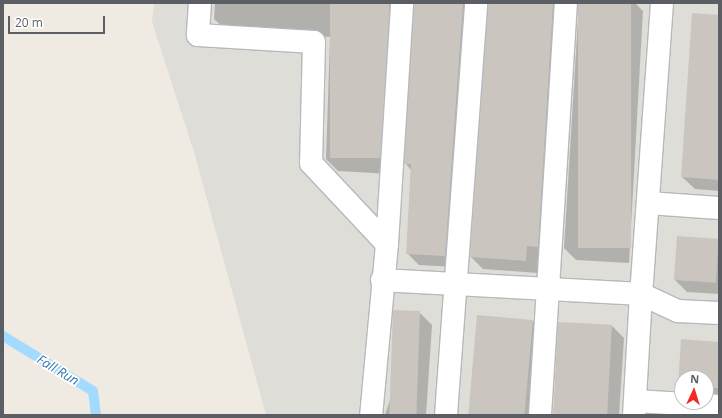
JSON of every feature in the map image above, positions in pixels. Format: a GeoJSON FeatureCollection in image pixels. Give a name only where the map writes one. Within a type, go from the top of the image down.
{"type":"FeatureCollection","features":[{"type":"Feature","properties":{"kind":"lane"},"geometry":{"type":"LineString","coordinates":[[200,3],[198,35],[314,42],[310,163],[387,244]]}},
{"type":"Feature","properties":{"kind":"lane"},"geometry":{"type":"LineString","coordinates":[[371,415],[382,280],[387,244],[402,3]]}},
{"type":"Feature","properties":{"kind":"lane"},"geometry":{"type":"LineString","coordinates":[[446,415],[476,3]]}},
{"type":"Feature","properties":{"kind":"lane"},"geometry":{"type":"LineString","coordinates":[[540,415],[566,3]]}},
{"type":"Feature","properties":{"kind":"lane"},"geometry":{"type":"LineString","coordinates":[[662,3],[641,294],[635,408],[719,406]]}},
{"type":"Feature","properties":{"kind":"lane"},"geometry":{"type":"LineString","coordinates":[[648,203],[719,208]]}},
{"type":"Feature","properties":{"kind":"lane"},"geometry":{"type":"LineString","coordinates":[[382,280],[641,294],[678,311],[719,313]]}},
{"type":"Feature","properties":{"kind":"shaded area"},"geometry":{"type":"Polygon","coordinates":[[[154,3],[719,3],[719,415],[266,415],[194,152],[152,22],[154,3]]]}},
{"type":"Feature","properties":{"kind":"building"},"geometry":{"type":"Polygon","coordinates":[[[330,3],[389,3],[389,158],[330,158],[330,3]]]}},
{"type":"Feature","properties":{"kind":"building"},"geometry":{"type":"Polygon","coordinates":[[[414,3],[463,3],[445,256],[406,254],[411,164],[404,164],[414,3]]]}},
{"type":"Feature","properties":{"kind":"building"},"geometry":{"type":"Polygon","coordinates":[[[488,3],[553,3],[538,247],[527,246],[526,261],[470,257],[488,3]]]}},
{"type":"Feature","properties":{"kind":"building"},"geometry":{"type":"Polygon","coordinates":[[[578,3],[631,3],[631,248],[578,248],[578,3]]]}},
{"type":"Feature","properties":{"kind":"building"},"geometry":{"type":"Polygon","coordinates":[[[692,13],[719,15],[719,180],[681,177],[692,13]]]}},
{"type":"Feature","properties":{"kind":"building"},"geometry":{"type":"Polygon","coordinates":[[[677,236],[719,239],[716,283],[674,280],[677,236]]]}},
{"type":"Feature","properties":{"kind":"building"},"geometry":{"type":"Polygon","coordinates":[[[393,310],[420,311],[416,415],[389,415],[393,310]]]}},
{"type":"Feature","properties":{"kind":"building"},"geometry":{"type":"Polygon","coordinates":[[[477,315],[533,320],[524,415],[468,415],[477,315]]]}},
{"type":"Feature","properties":{"kind":"building"},"geometry":{"type":"Polygon","coordinates":[[[558,322],[612,325],[607,415],[553,415],[558,322]]]}},
{"type":"Feature","properties":{"kind":"building"},"geometry":{"type":"Polygon","coordinates":[[[681,339],[719,342],[719,388],[714,388],[714,370],[679,370],[681,339]]]}},
{"type":"Feature","properties":{"kind":"waterway","name":"Fall Run"},"geometry":{"type":"LineString","coordinates":[[3,336],[93,391],[96,415]]}}]}
